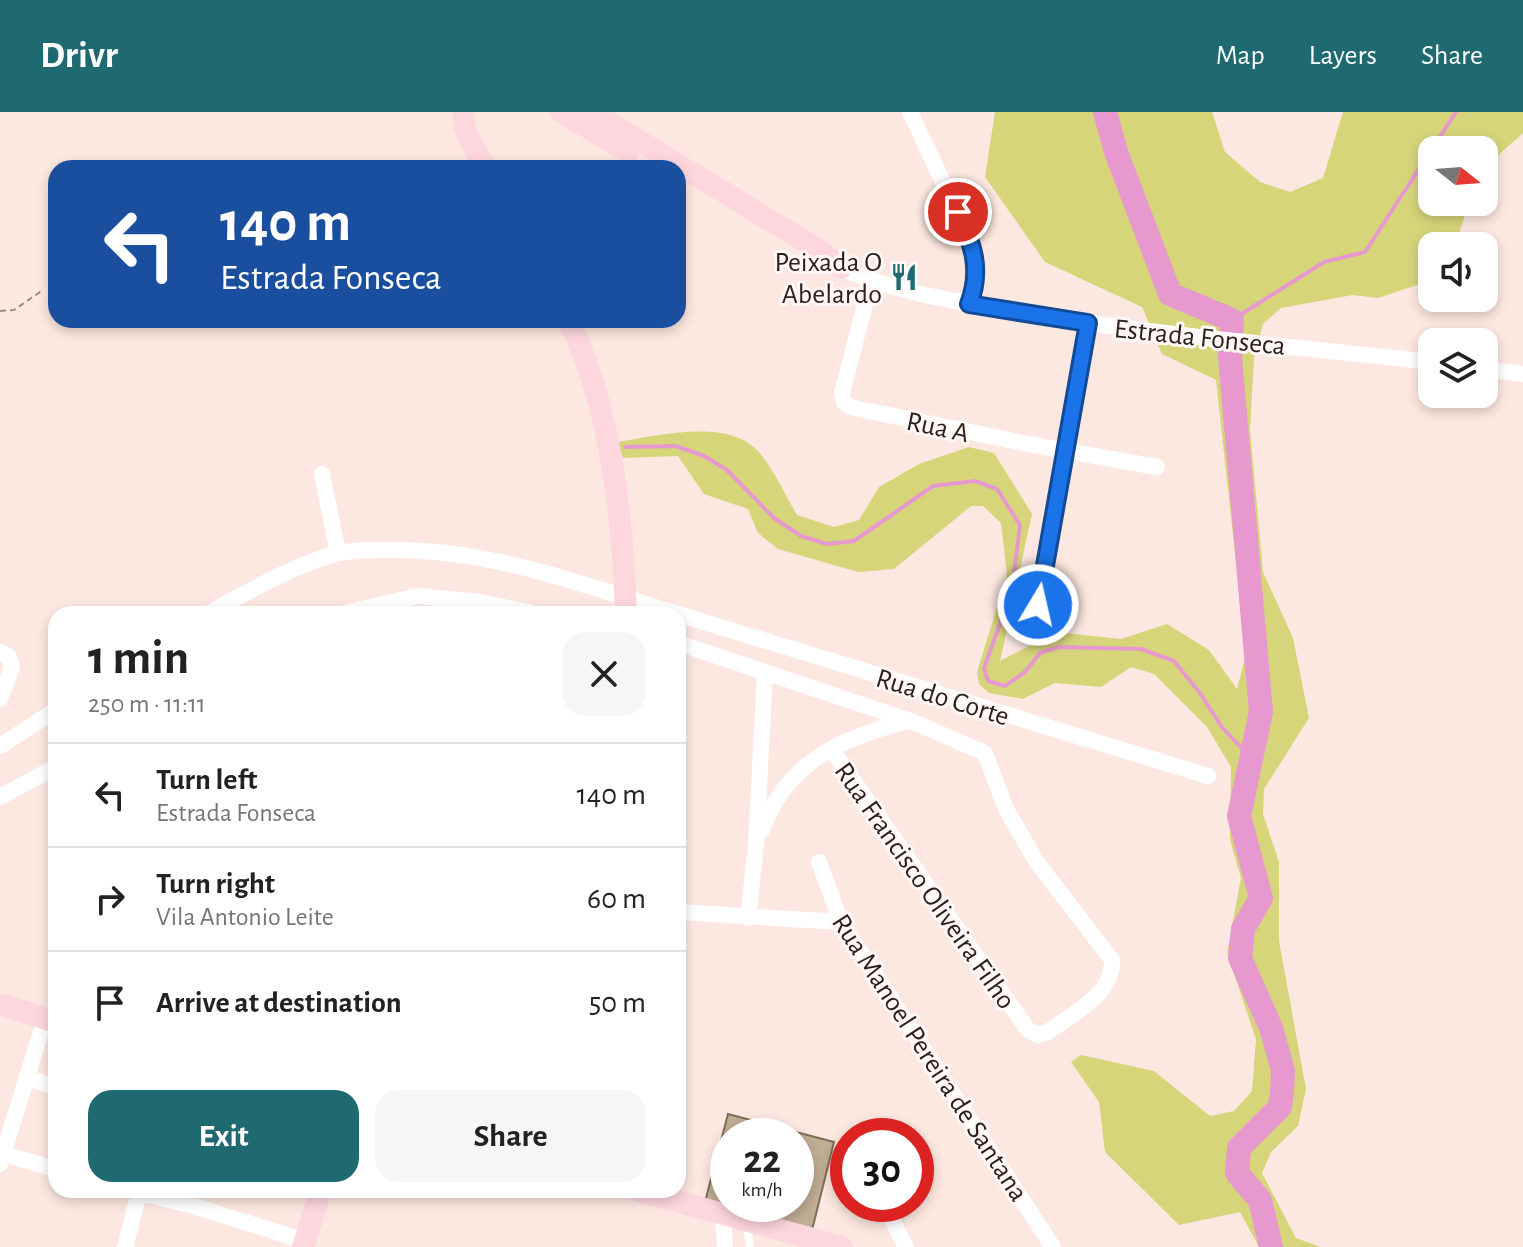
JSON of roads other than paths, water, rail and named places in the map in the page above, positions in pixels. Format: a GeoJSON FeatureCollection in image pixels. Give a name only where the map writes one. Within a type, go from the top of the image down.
{"type":"FeatureCollection","features":[{"type":"Feature","properties":{"kind":"street"},"geometry":{"type":"LineString","coordinates":[[464,112],[463,120],[469,139],[481,160]]}},
{"type":"Feature","properties":{"kind":"street"},"geometry":{"type":"LineString","coordinates":[[910,112],[971,241],[976,260],[976,285],[969,304]]}},
{"type":"Feature","properties":{"kind":"street"},"geometry":{"type":"LineString","coordinates":[[580,115],[651,160]]}},
{"type":"Feature","properties":{"kind":"street"},"geometry":{"type":"LineString","coordinates":[[686,180],[822,252],[841,268]]}},
{"type":"Feature","properties":{"kind":"street"},"geometry":{"type":"LineString","coordinates":[[686,184],[703,189]]}},
{"type":"Feature","properties":{"kind":"street","name":"Estrada Fonseca"},"geometry":{"type":"LineString","coordinates":[[841,268],[871,281],[969,304],[1088,323],[1418,360]]}},
{"type":"Feature","properties":{"kind":"street","name":"Rua A"},"geometry":{"type":"LineString","coordinates":[[871,281],[842,393],[850,407],[1157,467]]}},
{"type":"Feature","properties":{"kind":"street"},"geometry":{"type":"LineString","coordinates":[[1038,605],[1063,450],[1088,323]]}},
{"type":"Feature","properties":{"kind":"street"},"geometry":{"type":"LineString","coordinates":[[571,328],[595,396],[611,459],[625,559],[626,606]]}},
{"type":"Feature","properties":{"kind":"street"},"geometry":{"type":"LineString","coordinates":[[1498,371],[1523,374]]}},
{"type":"Feature","properties":{"kind":"street"},"geometry":{"type":"LineString","coordinates":[[322,474],[338,553]]}},
{"type":"Feature","properties":{"kind":"street","name":"Rua do Corte"},"geometry":{"type":"LineString","coordinates":[[223,606],[290,570],[338,553],[429,550],[476,555],[531,567],[626,606]]}},
{"type":"Feature","properties":{"kind":"street"},"geometry":{"type":"LineString","coordinates":[[375,606],[418,596],[469,606]]}},
{"type":"Feature","properties":{"kind":"street","name":"Rua do Corte"},"geometry":{"type":"LineString","coordinates":[[686,616],[1208,776]]}},
{"type":"Feature","properties":{"kind":"street"},"geometry":{"type":"LineString","coordinates":[[686,646],[911,721]]}},
{"type":"Feature","properties":{"kind":"street"},"geometry":{"type":"LineString","coordinates":[[0,652],[11,662],[11,673],[0,699]]}},
{"type":"Feature","properties":{"kind":"street"},"geometry":{"type":"LineString","coordinates":[[748,918],[756,844],[765,674]]}},
{"type":"Feature","properties":{"kind":"street"},"geometry":{"type":"LineString","coordinates":[[0,746],[48,715]]}},
{"type":"Feature","properties":{"kind":"street"},"geometry":{"type":"LineString","coordinates":[[756,844],[767,816],[787,782],[861,734],[911,721]]}},
{"type":"Feature","properties":{"kind":"street","name":"Rua Francisco Oliveira Filho"},"geometry":{"type":"LineString","coordinates":[[832,750],[1020,1021],[1038,1035],[1048,1032],[1105,988],[1113,973],[1112,960],[1036,861],[1006,809],[985,753],[911,721]]}},
{"type":"Feature","properties":{"kind":"street"},"geometry":{"type":"LineString","coordinates":[[0,797],[48,771]]}},
{"type":"Feature","properties":{"kind":"street","name":"Rua Manoel Pereira de Santana"},"geometry":{"type":"LineString","coordinates":[[819,862],[827,892],[841,922],[1053,1247]]}},
{"type":"Feature","properties":{"kind":"street"},"geometry":{"type":"LineString","coordinates":[[686,913],[841,922]]}},
{"type":"Feature","properties":{"kind":"street"},"geometry":{"type":"LineString","coordinates":[[0,1004],[48,1019]]}},
{"type":"Feature","properties":{"kind":"street"},"geometry":{"type":"LineString","coordinates":[[48,1025],[1,1159],[48,1168]]}},
{"type":"Feature","properties":{"kind":"street"},"geometry":{"type":"LineString","coordinates":[[27,1078],[48,1085]]}},
{"type":"Feature","properties":{"kind":"street"},"geometry":{"type":"LineString","coordinates":[[125,1247],[133,1198]]}},
{"type":"Feature","properties":{"kind":"street"},"geometry":{"type":"LineString","coordinates":[[162,1198],[304,1244],[318,1198]]}},
{"type":"Feature","properties":{"kind":"street"},"geometry":{"type":"LineString","coordinates":[[197,1207],[200,1198]]}},
{"type":"Feature","properties":{"kind":"street"},"geometry":{"type":"LineString","coordinates":[[663,1198],[710,1212]]}},
{"type":"Feature","properties":{"kind":"street"},"geometry":{"type":"LineString","coordinates":[[723,1222],[725,1247]]}},
{"type":"Feature","properties":{"kind":"street"},"geometry":{"type":"LineString","coordinates":[[746,1222],[838,1247]]}},
{"type":"Feature","properties":{"kind":"street"},"geometry":{"type":"LineString","coordinates":[[893,1222],[906,1247]]}},
{"type":"Feature","properties":{"kind":"lane"},"geometry":{"type":"LineString","coordinates":[[746,1222],[750,1247]]}},
{"type":"Feature","properties":{"kind":"waterway"},"geometry":{"type":"LineString","coordinates":[[1105,112],[1116,152],[1170,294],[1232,320],[1230,357],[1261,712],[1239,816],[1261,898],[1243,929],[1240,958],[1271,1028],[1283,1070],[1280,1107],[1239,1148],[1237,1173],[1260,1200],[1271,1247]]}},
{"type":"Feature","properties":{"kind":"waterway"},"geometry":{"type":"LineString","coordinates":[[1232,320],[1324,262],[1365,252],[1456,112]]}},
{"type":"Feature","properties":{"kind":"waterway"},"geometry":{"type":"LineString","coordinates":[[625,447],[676,446],[704,456],[727,470],[774,518],[801,536],[827,544],[854,541],[933,486],[975,481],[997,489],[1020,525],[1012,590],[984,668],[988,681],[1005,686],[1025,672],[1040,653],[1059,647],[1141,649],[1174,661],[1221,726],[1252,759]]}},
{"type":"Feature","properties":{"kind":"place","name":"Peixada O Abelardo"},"geometry":{"type":"Point","coordinates":[904,277]}}]}
